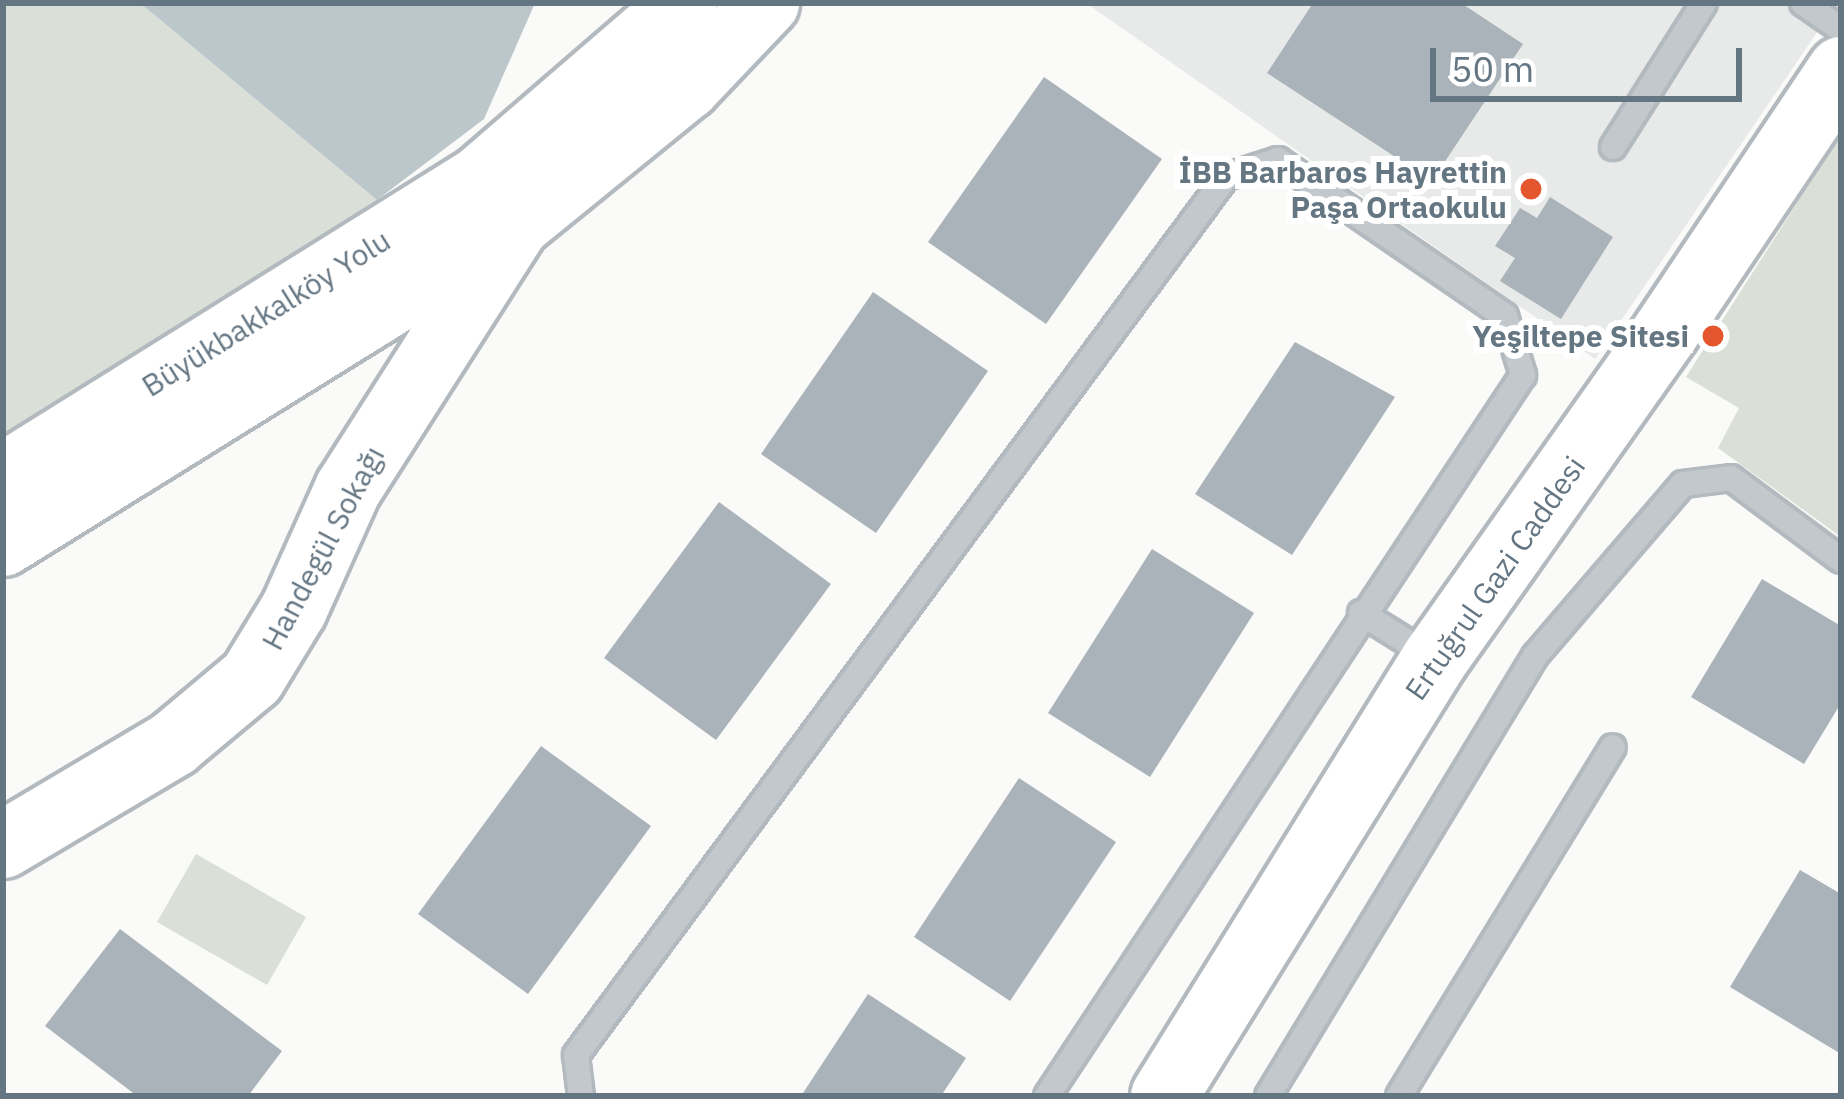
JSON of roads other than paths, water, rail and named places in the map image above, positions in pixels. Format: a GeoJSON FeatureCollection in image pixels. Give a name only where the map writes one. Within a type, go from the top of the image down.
{"type":"FeatureCollection","features":[{"type":"Feature","properties":{"kind":"main road","name":"Büyükbakkalköy Yolu"},"geometry":{"type":"LineString","coordinates":[[3,477],[480,179],[684,3]]}},
{"type":"Feature","properties":{"kind":"main road"},"geometry":{"type":"LineString","coordinates":[[517,224],[687,86],[766,3]]}},
{"type":"Feature","properties":{"kind":"main road","name":"Ertuğrul Gazi Caddesi"},"geometry":{"type":"LineString","coordinates":[[1164,1096],[1436,659],[1646,361],[1841,70]]}},
{"type":"Feature","properties":{"kind":"main road"},"geometry":{"type":"LineString","coordinates":[[517,224],[524,142]]}},
{"type":"Feature","properties":{"kind":"main road","name":"Büyükbakkalköy Yolu"},"geometry":{"type":"LineString","coordinates":[[3,543],[517,224]]}},
{"type":"Feature","properties":{"kind":"main road","name":"Handegül Sokağı"},"geometry":{"type":"LineString","coordinates":[[3,845],[173,744],[252,678],[295,609],[348,489],[517,224]]}},
{"type":"Feature","properties":{"kind":"lane"},"geometry":{"type":"LineString","coordinates":[[1613,147],[1705,3]]}},
{"type":"Feature","properties":{"kind":"lane"},"geometry":{"type":"LineString","coordinates":[[1803,3],[1841,28]]}},
{"type":"Feature","properties":{"kind":"lane"},"geometry":{"type":"LineString","coordinates":[[581,1096],[576,1055],[1226,177],[1278,160],[1505,316],[1523,375],[1361,613],[1047,1096]]}},
{"type":"Feature","properties":{"kind":"lane"},"geometry":{"type":"LineString","coordinates":[[1268,1096],[1535,656],[1683,484],[1731,478],[1841,560]]}},
{"type":"Feature","properties":{"kind":"lane"},"geometry":{"type":"LineString","coordinates":[[1361,613],[1436,659]]}},
{"type":"Feature","properties":{"kind":"lane"},"geometry":{"type":"LineString","coordinates":[[1399,1096],[1613,746]]}},
{"type":"Feature","properties":{"kind":"place","name":"İBB Barbaros Hayrettin Paşa Ortaokulu"},"geometry":{"type":"Point","coordinates":[1531,189]}},
{"type":"Feature","properties":{"kind":"place","name":"Yeşiltepe Sitesi"},"geometry":{"type":"Point","coordinates":[1713,336]}}]}
